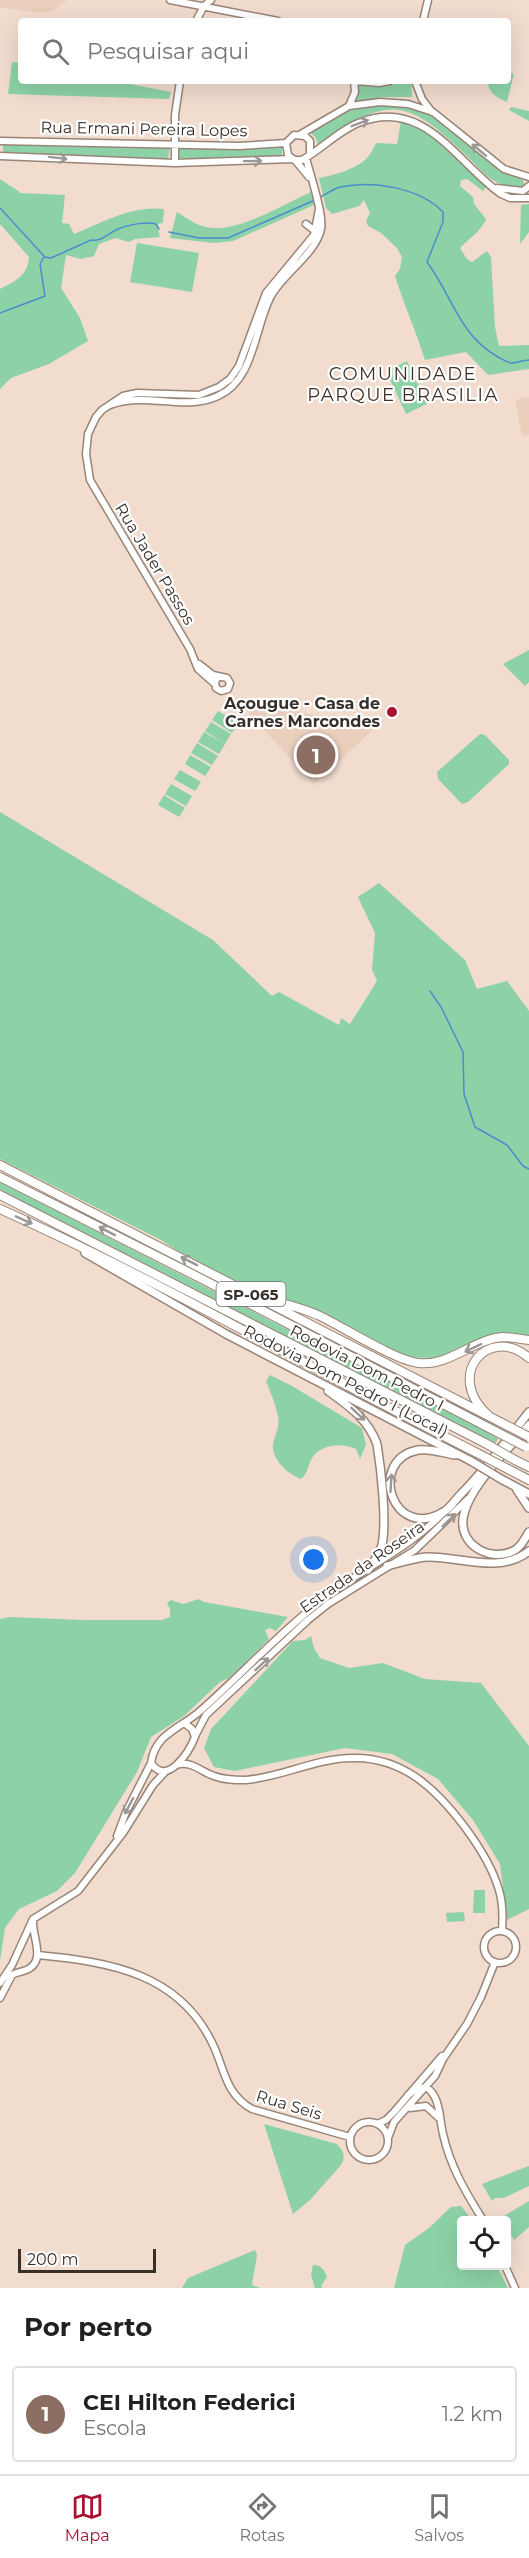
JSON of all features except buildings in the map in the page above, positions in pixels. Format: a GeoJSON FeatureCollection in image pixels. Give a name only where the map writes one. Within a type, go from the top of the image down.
{"type":"FeatureCollection","features":[{"type":"Feature","properties":{"kind":"highway","name":"SP-065"},"geometry":{"type":"LineString","coordinates":[[0,1165],[529,1437]]}},
{"type":"Feature","properties":{"kind":"highway","name":"Rodovia Dom Pedro I"},"geometry":{"type":"LineString","coordinates":[[0,1177],[528,1448]]}},
{"type":"Feature","properties":{"kind":"highway","name":"Rodovia Dom Pedro I"},"geometry":{"type":"LineString","coordinates":[[0,1195],[529,1467]]}},
{"type":"Feature","properties":{"kind":"highway","name":"SP-065"},"geometry":{"type":"LineString","coordinates":[[0,1209],[48,1231],[529,1480]]}},
{"type":"Feature","properties":{"kind":"highway"},"geometry":{"type":"LineString","coordinates":[[211,1272],[260,1296],[307,1310],[400,1357],[418,1363],[452,1358],[487,1341],[501,1337],[529,1340]]}},
{"type":"Feature","properties":{"kind":"highway"},"geometry":{"type":"LineString","coordinates":[[498,1421],[482,1409],[469,1389],[469,1375],[475,1361],[489,1349],[504,1346],[518,1349],[529,1358]]}},
{"type":"Feature","properties":{"kind":"main road","name":"Rodovia Dom Pedro I (Local)"},"geometry":{"type":"LineString","coordinates":[[48,1231],[226,1334],[471,1461],[529,1494]]}},
{"type":"Feature","properties":{"kind":"main road"},"geometry":{"type":"LineString","coordinates":[[312,1378],[360,1415],[368,1425],[377,1444],[384,1525],[380,1550],[368,1570]]}},
{"type":"Feature","properties":{"kind":"main road"},"geometry":{"type":"LineString","coordinates":[[461,1456],[418,1450],[402,1458],[396,1464],[390,1478],[392,1498],[402,1512],[413,1517],[424,1518],[446,1510],[470,1485],[529,1412]]}},
{"type":"Feature","properties":{"kind":"main road"},"geometry":{"type":"LineString","coordinates":[[529,1425],[471,1496],[463,1520],[465,1534],[473,1546],[485,1554],[498,1555],[512,1552],[523,1544],[529,1532]]}},
{"type":"Feature","properties":{"kind":"main road"},"geometry":{"type":"LineString","coordinates":[[513,1486],[529,1508]]}},
{"type":"Feature","properties":{"kind":"main road"},"geometry":{"type":"LineString","coordinates":[[387,1566],[425,1557],[498,1564],[514,1560],[529,1551]]}},
{"type":"Feature","properties":{"kind":"street"},"geometry":{"type":"LineString","coordinates":[[170,0],[263,18]]}},
{"type":"Feature","properties":{"kind":"street"},"geometry":{"type":"LineString","coordinates":[[198,18],[204,6],[211,0]]}},
{"type":"Feature","properties":{"kind":"street"},"geometry":{"type":"LineString","coordinates":[[424,18],[428,0]]}},
{"type":"Feature","properties":{"kind":"street"},"geometry":{"type":"LineString","coordinates":[[175,163],[176,103],[179,84]]}},
{"type":"Feature","properties":{"kind":"street"},"geometry":{"type":"LineString","coordinates":[[349,106],[356,92],[355,84]]}},
{"type":"Feature","properties":{"kind":"street"},"geometry":{"type":"LineString","coordinates":[[416,84],[433,112],[497,165],[509,172],[528,178]]}},
{"type":"Feature","properties":{"kind":"street"},"geometry":{"type":"LineString","coordinates":[[311,180],[286,152],[286,142],[294,135],[301,134],[349,106],[380,102],[399,103],[433,112]]}},
{"type":"Feature","properties":{"kind":"street"},"geometry":{"type":"LineString","coordinates":[[0,156],[175,163],[293,159],[308,155],[360,122],[384,117],[403,118],[421,124],[437,135],[493,188],[510,198],[529,198]]}},
{"type":"Feature","properties":{"kind":"street"},"geometry":{"type":"LineString","coordinates":[[102,410],[114,404],[136,399],[200,402],[217,397],[229,390],[245,369],[271,296],[318,237],[322,220],[311,180],[308,155],[310,141],[301,134]]}},
{"type":"Feature","properties":{"kind":"street","name":"Rua Ermani Pereira Lopes"},"geometry":{"type":"LineString","coordinates":[[0,141],[245,146],[286,142]]}},
{"type":"Feature","properties":{"kind":"street"},"geometry":{"type":"LineString","coordinates":[[493,188],[523,190],[529,186]]}},
{"type":"Feature","properties":{"kind":"street"},"geometry":{"type":"LineString","coordinates":[[102,410],[111,401],[129,394],[199,395],[225,384],[237,370],[266,293],[304,248],[315,231],[319,208]]}},
{"type":"Feature","properties":{"kind":"street"},"geometry":{"type":"LineString","coordinates":[[306,224],[315,231]]}},
{"type":"Feature","properties":{"kind":"street","name":"Rua Jader Passos"},"geometry":{"type":"LineString","coordinates":[[102,410],[90,427],[87,439],[90,480],[205,677],[216,681]]}},
{"type":"Feature","properties":{"kind":"street","name":"Estrada da Roseira"},"geometry":{"type":"LineString","coordinates":[[33,1919],[39,1913],[73,1896],[110,1850],[153,1785],[189,1751],[206,1715],[308,1620],[328,1604],[415,1550],[471,1496]]}},
{"type":"Feature","properties":{"kind":"street","name":"Estrada da Roseira"},"geometry":{"type":"LineString","coordinates":[[110,1850],[161,1739],[173,1728],[184,1723],[328,1595],[414,1539],[446,1510]]}},
{"type":"Feature","properties":{"kind":"street"},"geometry":{"type":"LineString","coordinates":[[184,1723],[192,1729],[195,1737]]}},
{"type":"Feature","properties":{"kind":"street"},"geometry":{"type":"LineString","coordinates":[[189,1751],[196,1767]]}},
{"type":"Feature","properties":{"kind":"street"},"geometry":{"type":"LineString","coordinates":[[176,1765],[186,1764],[213,1776],[235,1780],[251,1779],[345,1758],[381,1761],[399,1766],[424,1781],[438,1793],[477,1843],[500,1892],[502,1931]]}},
{"type":"Feature","properties":{"kind":"street"},"geometry":{"type":"LineString","coordinates":[[151,1763],[157,1771],[165,1772]]}},
{"type":"Feature","properties":{"kind":"street"},"geometry":{"type":"LineString","coordinates":[[0,1983],[12,1965],[33,1919]]}},
{"type":"Feature","properties":{"kind":"street"},"geometry":{"type":"LineString","coordinates":[[0,1998],[9,1978],[32,1966],[38,1955],[33,1919]]}},
{"type":"Feature","properties":{"kind":"street"},"geometry":{"type":"LineString","coordinates":[[508,1932],[515,1940],[516,1951],[509,1960],[495,1962],[485,1952],[485,1943],[491,1934],[508,1932]]}},
{"type":"Feature","properties":{"kind":"street"},"geometry":{"type":"LineString","coordinates":[[21,1944],[29,1941],[36,1946]]}},
{"type":"Feature","properties":{"kind":"street","name":"Rua Seis"},"geometry":{"type":"LineString","coordinates":[[38,1955],[108,1964],[128,1970],[156,1984],[197,2019],[214,2047],[227,2085],[242,2103],[252,2109],[350,2137]]}},
{"type":"Feature","properties":{"kind":"street"},"geometry":{"type":"LineString","coordinates":[[455,2041],[386,2120],[377,2124],[362,2123],[353,2130],[350,2145],[355,2154],[368,2161],[384,2152],[390,2128],[435,2076],[482,1997],[495,1962]]}},
{"type":"Feature","properties":{"kind":"street"},"geometry":{"type":"LineString","coordinates":[[12,1965],[20,1971]]}},
{"type":"Feature","properties":{"kind":"street"},"geometry":{"type":"LineString","coordinates":[[435,2076],[436,2098],[446,2146],[455,2171],[481,2216]]}},
{"type":"Feature","properties":{"kind":"street"},"geometry":{"type":"LineString","coordinates":[[408,2095],[426,2087]]}},
{"type":"Feature","properties":{"kind":"street"},"geometry":{"type":"LineString","coordinates":[[426,2087],[436,2098]]}},
{"type":"Feature","properties":{"kind":"street"},"geometry":{"type":"LineString","coordinates":[[402,2113],[412,2106],[423,2106],[431,2109],[441,2121]]}},
{"type":"Feature","properties":{"kind":"street"},"geometry":{"type":"LineString","coordinates":[[377,2124],[383,2128],[388,2138]]}},
{"type":"Feature","properties":{"kind":"street"},"geometry":{"type":"LineString","coordinates":[[507,2270],[515,2288]]}},
{"type":"Feature","properties":{"kind":"shaded area"},"geometry":{"type":"Polygon","coordinates":[[[0,0],[67,0],[51,12],[39,13],[0,7],[0,0]]]}},
{"type":"Feature","properties":{"kind":"shaded area"},"geometry":{"type":"Polygon","coordinates":[[[529,397],[529,435],[522,436],[515,400],[529,397]]]}},
{"type":"Feature","properties":{"kind":"shaded area"},"geometry":{"type":"Polygon","coordinates":[[[244,701],[376,727],[314,784],[243,707],[244,701]]]}},
{"type":"Feature","properties":{"kind":"green space"},"geometry":{"type":"Polygon","coordinates":[[[12,62],[18,63],[18,84],[129,84],[171,92],[169,99],[8,94],[12,62]]]}},
{"type":"Feature","properties":{"kind":"green space"},"geometry":{"type":"Polygon","coordinates":[[[511,74],[514,74],[507,102],[491,91],[488,85],[511,84],[511,74]]]}},
{"type":"Feature","properties":{"kind":"green space"},"geometry":{"type":"Polygon","coordinates":[[[388,84],[411,84],[412,97],[383,97],[358,101],[356,98],[357,86],[379,87],[388,84]]]}},
{"type":"Feature","properties":{"kind":"green space"},"geometry":{"type":"Polygon","coordinates":[[[383,103],[423,109],[499,169],[523,179],[524,184],[522,187],[513,187],[493,180],[431,124],[414,114],[398,110],[381,111],[363,117],[318,145],[316,138],[310,132],[345,111],[383,103]]]}},
{"type":"Feature","properties":{"kind":"green space"},"geometry":{"type":"Polygon","coordinates":[[[511,107],[529,111],[529,121],[509,110],[511,107]]]}},
{"type":"Feature","properties":{"kind":"green space"},"geometry":{"type":"Polygon","coordinates":[[[401,121],[430,134],[486,187],[483,191],[467,179],[461,180],[460,186],[473,197],[474,204],[486,219],[478,231],[460,248],[467,259],[472,262],[487,251],[491,257],[495,327],[499,346],[529,345],[529,369],[488,375],[466,352],[425,360],[395,276],[400,269],[402,257],[397,248],[381,233],[368,226],[366,221],[370,213],[364,200],[359,206],[332,214],[326,208],[319,178],[343,172],[361,163],[376,143],[397,144],[401,121]]]}},
{"type":"Feature","properties":{"kind":"green space"},"geometry":{"type":"Polygon","coordinates":[[[3,145],[170,147],[168,159],[3,152],[3,145]]]}},
{"type":"Feature","properties":{"kind":"green space"},"geometry":{"type":"Polygon","coordinates":[[[282,147],[282,159],[178,158],[178,149],[282,147]]]}},
{"type":"Feature","properties":{"kind":"green space"},"geometry":{"type":"Polygon","coordinates":[[[0,179],[21,193],[65,195],[62,223],[69,224],[74,234],[129,212],[152,208],[164,209],[163,223],[157,224],[160,237],[135,239],[129,242],[116,238],[99,244],[94,256],[81,259],[66,255],[61,288],[80,318],[88,341],[49,364],[11,378],[0,389],[0,289],[24,273],[29,257],[0,224],[0,179]]]}},
{"type":"Feature","properties":{"kind":"green space"},"geometry":{"type":"Polygon","coordinates":[[[311,192],[316,204],[233,241],[213,243],[170,238],[177,212],[202,226],[218,228],[260,217],[311,192]]]}},
{"type":"Feature","properties":{"kind":"green space"},"geometry":{"type":"Polygon","coordinates":[[[529,204],[529,232],[520,244],[521,205],[529,204]]]}},
{"type":"Feature","properties":{"kind":"green space"},"geometry":{"type":"Polygon","coordinates":[[[137,243],[199,253],[192,292],[130,282],[137,243]]]}},
{"type":"Feature","properties":{"kind":"green space"},"geometry":{"type":"Polygon","coordinates":[[[407,361],[427,404],[406,414],[386,371],[407,361]]]}},
{"type":"Feature","properties":{"kind":"green space"},"geometry":{"type":"Polygon","coordinates":[[[529,650],[529,682],[525,686],[503,664],[529,650]]]}},
{"type":"Feature","properties":{"kind":"green space"},"geometry":{"type":"Polygon","coordinates":[[[218,711],[238,723],[232,733],[212,720],[218,711]]]}},
{"type":"Feature","properties":{"kind":"green space"},"geometry":{"type":"Polygon","coordinates":[[[211,722],[231,734],[225,744],[205,731],[211,722]]]}},
{"type":"Feature","properties":{"kind":"green space"},"geometry":{"type":"Polygon","coordinates":[[[204,732],[225,744],[219,754],[198,742],[204,732]]]}},
{"type":"Feature","properties":{"kind":"green space"},"geometry":{"type":"Polygon","coordinates":[[[480,734],[485,735],[509,760],[509,764],[468,802],[462,804],[438,779],[437,772],[480,734]]]}},
{"type":"Feature","properties":{"kind":"green space"},"geometry":{"type":"Polygon","coordinates":[[[197,743],[218,756],[212,765],[191,753],[197,743]]]}},
{"type":"Feature","properties":{"kind":"green space"},"geometry":{"type":"Polygon","coordinates":[[[190,755],[211,767],[205,776],[185,764],[190,755]]]}},
{"type":"Feature","properties":{"kind":"green space"},"geometry":{"type":"Polygon","coordinates":[[[180,770],[201,782],[195,791],[174,779],[180,770]]]}},
{"type":"Feature","properties":{"kind":"green space"},"geometry":{"type":"Polygon","coordinates":[[[171,784],[192,796],[186,806],[165,794],[171,784]]]}},
{"type":"Feature","properties":{"kind":"green space"},"geometry":{"type":"Polygon","coordinates":[[[164,795],[185,808],[179,817],[158,805],[164,795]]]}},
{"type":"Feature","properties":{"kind":"green space"},"geometry":{"type":"Polygon","coordinates":[[[0,812],[213,940],[272,996],[279,992],[339,1025],[341,1018],[350,1024],[377,981],[372,970],[375,933],[358,897],[379,883],[465,960],[477,989],[507,981],[529,1011],[529,1336],[501,1337],[449,1355],[430,1358],[400,1357],[307,1310],[211,1272],[161,1240],[0,1159],[0,812]]]}},
{"type":"Feature","properties":{"kind":"green space"},"geometry":{"type":"Polygon","coordinates":[[[0,1182],[483,1429],[498,1439],[494,1445],[0,1190],[0,1182]]]}},
{"type":"Feature","properties":{"kind":"green space"},"geometry":{"type":"Polygon","coordinates":[[[270,1375],[362,1428],[366,1445],[360,1459],[356,1449],[330,1446],[313,1456],[301,1479],[286,1470],[273,1450],[278,1421],[276,1407],[266,1381],[270,1375]]]}},
{"type":"Feature","properties":{"kind":"green space"},"geometry":{"type":"Polygon","coordinates":[[[199,1599],[204,1602],[288,1617],[276,1631],[270,1628],[265,1630],[269,1639],[229,1678],[220,1682],[184,1716],[151,1737],[137,1772],[75,1873],[57,1891],[19,1909],[5,1928],[0,1961],[0,1619],[10,1617],[162,1620],[170,1617],[167,1603],[171,1600],[183,1604],[199,1599]]]}},
{"type":"Feature","properties":{"kind":"green space"},"geometry":{"type":"Polygon","coordinates":[[[311,1636],[320,1658],[349,1668],[383,1663],[425,1679],[481,1683],[529,1746],[529,1909],[507,1920],[500,1864],[473,1820],[438,1779],[392,1754],[345,1748],[235,1771],[214,1767],[204,1748],[211,1729],[293,1641],[305,1640],[311,1636]]]}},
{"type":"Feature","properties":{"kind":"green space"},"geometry":{"type":"Polygon","coordinates":[[[474,1890],[485,1890],[485,1913],[473,1913],[474,1890]]]}},
{"type":"Feature","properties":{"kind":"green space"},"geometry":{"type":"Polygon","coordinates":[[[464,1912],[465,1921],[447,1922],[446,1913],[464,1912]]]}},
{"type":"Feature","properties":{"kind":"green space"},"geometry":{"type":"Polygon","coordinates":[[[264,2124],[337,2144],[343,2154],[341,2165],[310,2200],[293,2214],[264,2124]]]}},
{"type":"Feature","properties":{"kind":"green space"},"geometry":{"type":"Polygon","coordinates":[[[529,2166],[529,2186],[492,2201],[482,2184],[529,2166]]]}},
{"type":"Feature","properties":{"kind":"green space"},"geometry":{"type":"Polygon","coordinates":[[[529,2201],[529,2227],[514,2240],[511,2234],[511,2216],[504,2216],[529,2201]]]}},
{"type":"Feature","properties":{"kind":"green space"},"geometry":{"type":"Polygon","coordinates":[[[461,2206],[469,2216],[457,2216],[457,2270],[499,2270],[508,2288],[394,2288],[405,2245],[429,2228],[451,2207],[461,2206]]]}},
{"type":"Feature","properties":{"kind":"green space"},"geometry":{"type":"Polygon","coordinates":[[[255,2250],[257,2255],[252,2285],[260,2288],[182,2288],[188,2278],[255,2250]]]}},
{"type":"Feature","properties":{"kind":"green space"},"geometry":{"type":"Polygon","coordinates":[[[313,2265],[320,2267],[326,2274],[327,2277],[321,2286],[323,2288],[315,2288],[311,2275],[313,2265]]]}},
{"type":"Feature","properties":{"kind":"waterway"},"geometry":{"type":"LineString","coordinates":[[319,198],[340,187],[367,185],[409,192],[433,204],[443,212],[443,222],[427,262],[457,313],[484,348],[511,363],[529,360]]}},
{"type":"Feature","properties":{"kind":"waterway"},"geometry":{"type":"LineString","coordinates":[[169,232],[199,238],[228,238],[315,200]]}},
{"type":"Feature","properties":{"kind":"waterway"},"geometry":{"type":"LineString","coordinates":[[0,208],[44,256]]}},
{"type":"Feature","properties":{"kind":"waterway"},"geometry":{"type":"LineString","coordinates":[[0,313],[45,296],[40,264],[44,257],[51,258],[126,226],[152,223],[156,224],[159,229]]}},
{"type":"Feature","properties":{"kind":"waterway"},"geometry":{"type":"LineString","coordinates":[[430,991],[441,1007],[463,1052],[464,1094],[475,1127],[507,1145],[523,1166],[529,1169]]}},
{"type":"Feature","properties":{"kind":"place","name":"Açougue - Casa de Carnes Marcondes"},"geometry":{"type":"Point","coordinates":[392,712]}},
{"type":"Feature","properties":{"kind":"place","name":"CEI Hilton Federici"},"geometry":{"type":"Point","coordinates":[316,755]}},
{"type":"Feature","properties":{"kind":"district","name":"COMUNIDADE PARQUE BRASILIA"},"geometry":{"type":"Point","coordinates":[403,384]}}]}
